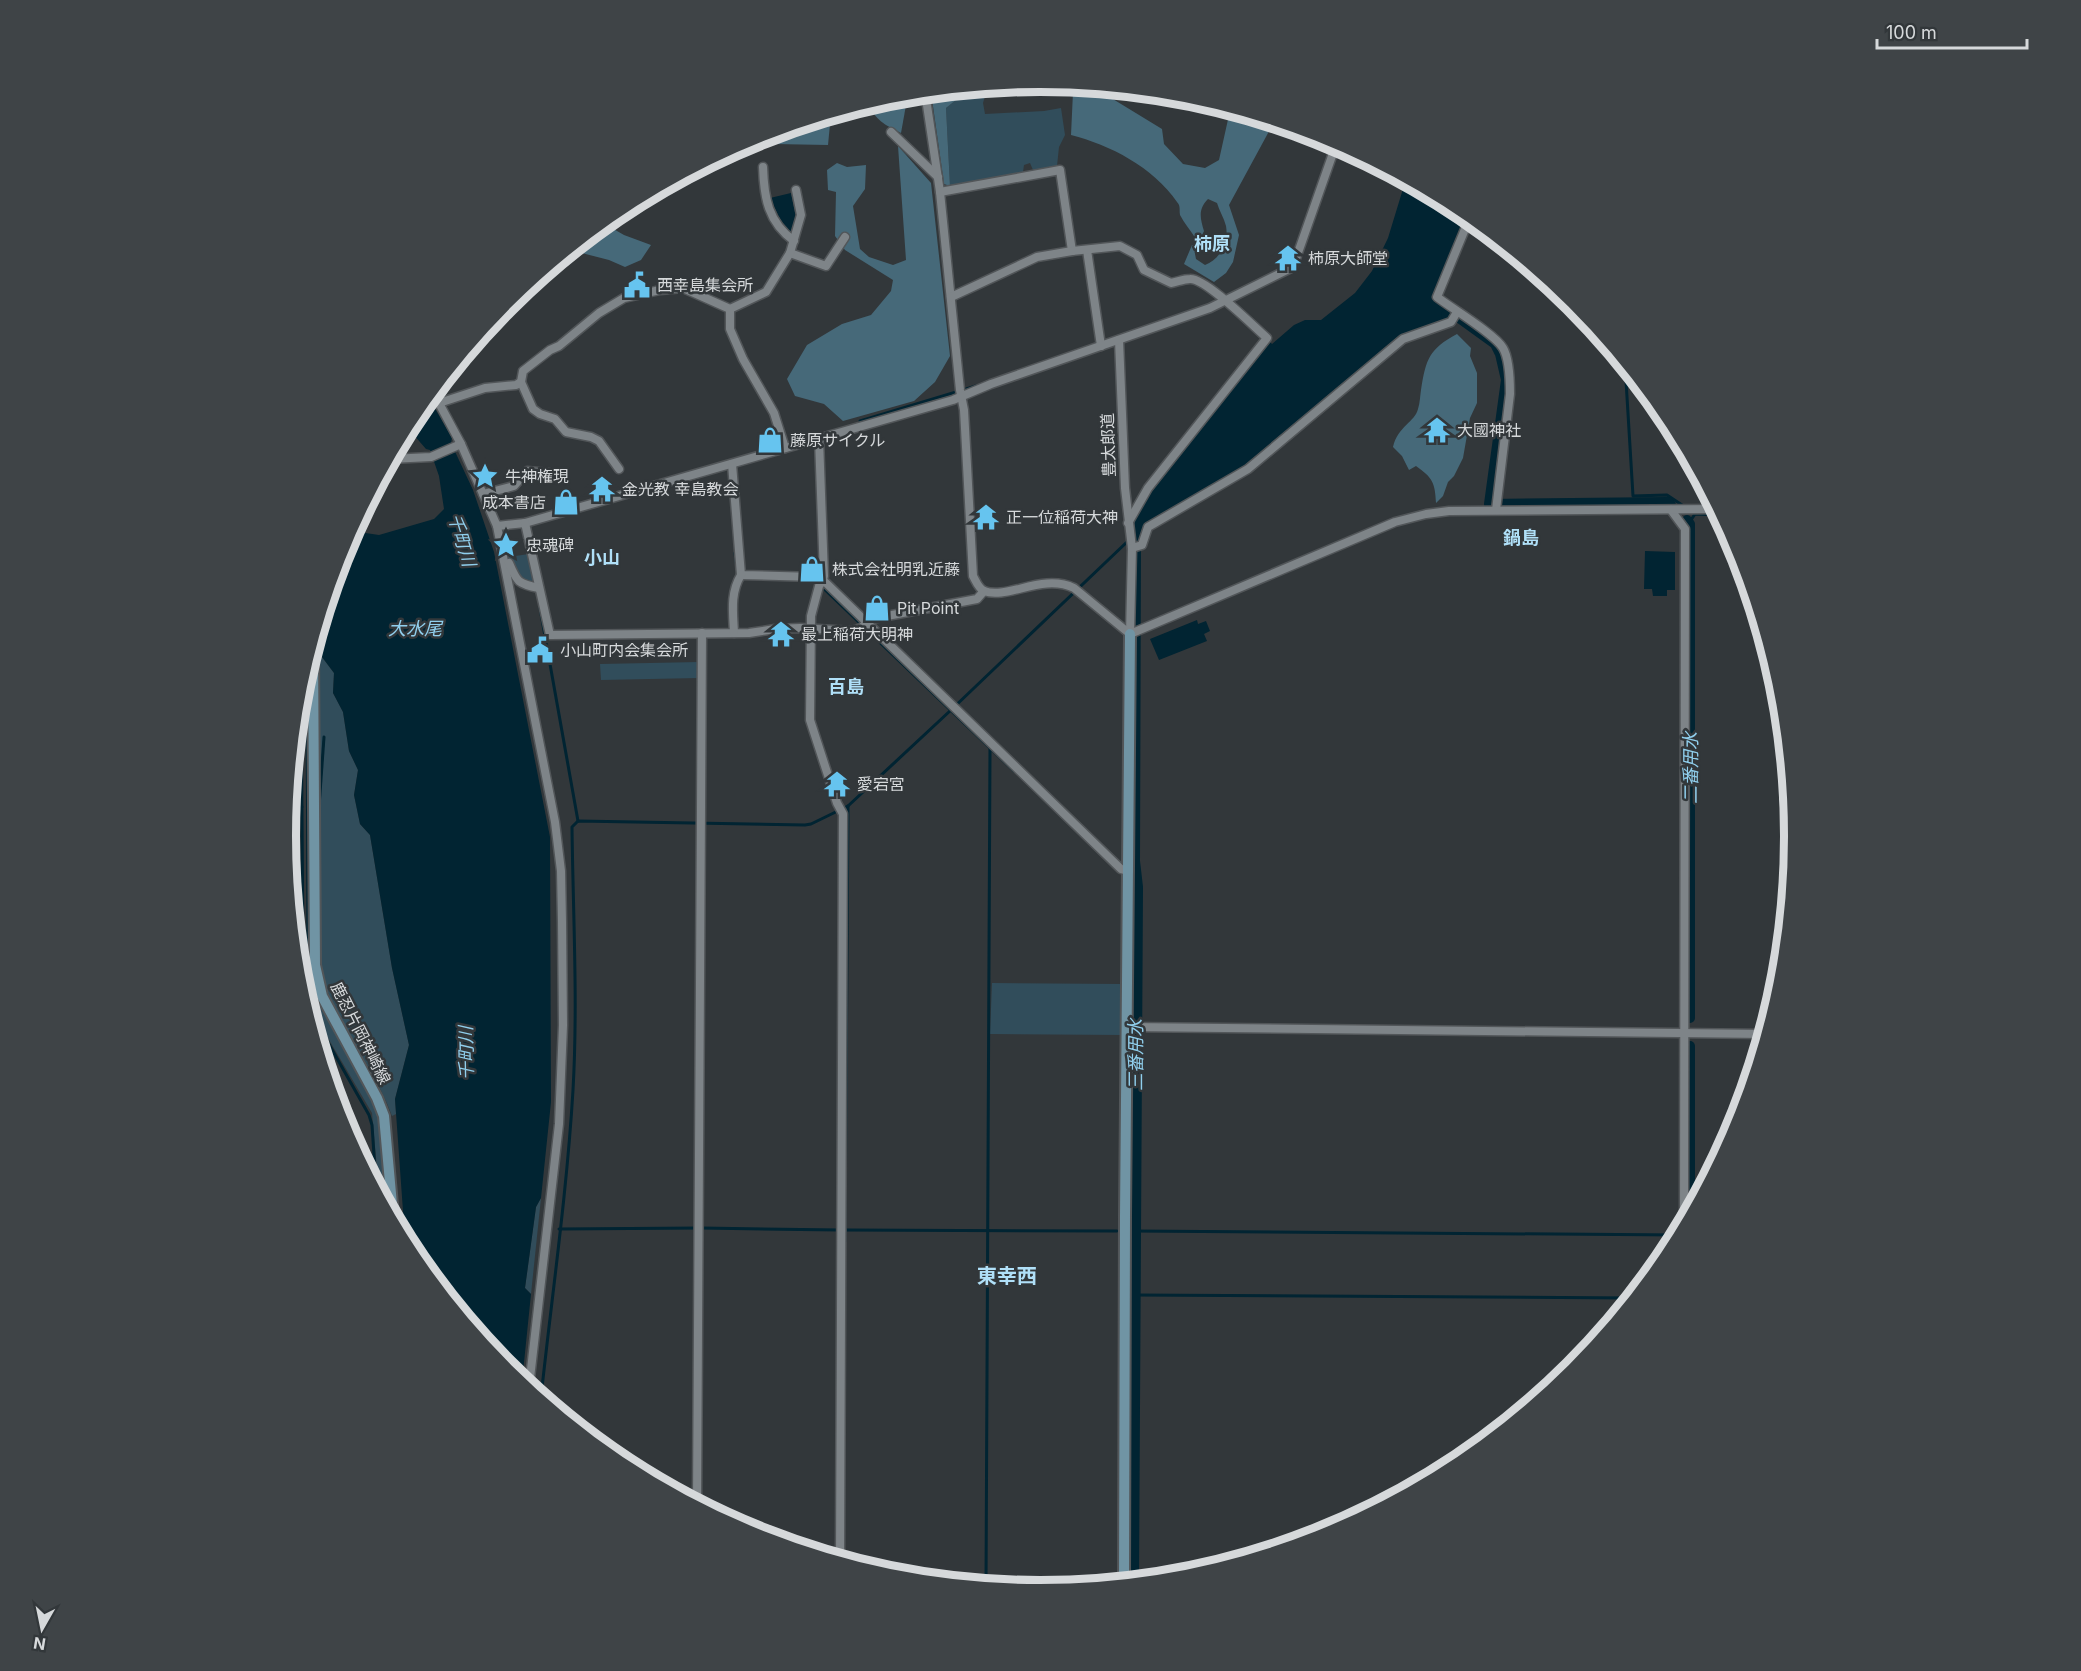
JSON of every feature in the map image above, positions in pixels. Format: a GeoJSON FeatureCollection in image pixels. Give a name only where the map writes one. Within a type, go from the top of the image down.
{"type":"FeatureCollection","features":[{"type":"Feature","properties":{"kind":"street"},"geometry":{"type":"LineString","coordinates":[[926,101],[940,192],[964,410],[971,569],[977,584],[984,591],[997,592],[1059,583],[1077,591],[1135,632]]}},
{"type":"Feature","properties":{"kind":"street"},"geometry":{"type":"LineString","coordinates":[[891,132],[928,170],[938,177]]}},
{"type":"Feature","properties":{"kind":"street"},"geometry":{"type":"LineString","coordinates":[[496,526],[525,523],[819,439],[991,384],[1226,301],[1293,267],[1332,151]]}},
{"type":"Feature","properties":{"kind":"street"},"geometry":{"type":"LineString","coordinates":[[763,167],[767,203],[774,221],[783,233],[794,241]]}},
{"type":"Feature","properties":{"kind":"street"},"geometry":{"type":"LineString","coordinates":[[940,192],[1060,170],[1072,251]]}},
{"type":"Feature","properties":{"kind":"street"},"geometry":{"type":"LineString","coordinates":[[619,469],[599,441],[566,432],[555,419],[533,409],[521,382],[523,371],[600,313],[624,298],[660,290],[683,288],[730,309],[766,292],[790,253],[794,241],[801,215],[796,190]]}},
{"type":"Feature","properties":{"kind":"street"},"geometry":{"type":"LineString","coordinates":[[1466,226],[1437,297],[1455,315],[1481,328],[1503,348],[1510,394],[1496,505]]}},
{"type":"Feature","properties":{"kind":"street"},"geometry":{"type":"LineString","coordinates":[[790,253],[826,266],[845,237]]}},
{"type":"Feature","properties":{"kind":"street"},"geometry":{"type":"LineString","coordinates":[[951,297],[1037,257],[1120,246],[1137,255],[1144,270],[1172,283],[1191,278],[1201,282],[1267,338],[1148,488],[1128,523]]}},
{"type":"Feature","properties":{"kind":"street"},"geometry":{"type":"LineString","coordinates":[[1087,250],[1101,346]]}},
{"type":"Feature","properties":{"kind":"street"},"geometry":{"type":"LineString","coordinates":[[730,309],[730,329],[743,359],[774,413],[785,448]]}},
{"type":"Feature","properties":{"kind":"street"},"geometry":{"type":"LineString","coordinates":[[1134,544],[1142,545],[1148,527],[1248,469],[1403,339],[1455,315]]}},
{"type":"Feature","properties":{"kind":"street","name":"豊太郎道"},"geometry":{"type":"LineString","coordinates":[[1119,340],[1125,488],[1128,523],[1134,544],[1135,632]]}},
{"type":"Feature","properties":{"kind":"street"},"geometry":{"type":"LineString","coordinates":[[439,403],[485,388],[516,385],[521,382]]}},
{"type":"Feature","properties":{"kind":"street"},"geometry":{"type":"LineString","coordinates":[[438,400],[496,526],[555,822],[561,871],[563,1025],[559,1124],[530,1377]]}},
{"type":"Feature","properties":{"kind":"street"},"geometry":{"type":"LineString","coordinates":[[819,439],[824,576],[811,616],[810,720],[837,803],[843,814],[840,1552]]}},
{"type":"Feature","properties":{"kind":"street"},"geometry":{"type":"LineString","coordinates":[[399,459],[431,457],[459,446]]}},
{"type":"Feature","properties":{"kind":"street"},"geometry":{"type":"LineString","coordinates":[[732,464],[740,576],[734,586],[733,594],[734,633]]}},
{"type":"Feature","properties":{"kind":"street"},"geometry":{"type":"LineString","coordinates":[[483,494],[514,486],[527,471],[549,473]]}},
{"type":"Feature","properties":{"kind":"street"},"geometry":{"type":"LineString","coordinates":[[1135,632],[1395,522],[1426,514],[1496,505],[1709,509]]}},
{"type":"Feature","properties":{"kind":"street"},"geometry":{"type":"LineString","coordinates":[[1671,510],[1685,529],[1684,1210]]}},
{"type":"Feature","properties":{"kind":"street"},"geometry":{"type":"LineString","coordinates":[[525,523],[550,635],[734,633],[775,629],[852,630],[870,619],[977,599],[984,591]]}},
{"type":"Feature","properties":{"kind":"street"},"geometry":{"type":"LineString","coordinates":[[503,555],[518,581],[538,588]]}},
{"type":"Feature","properties":{"kind":"street"},"geometry":{"type":"LineString","coordinates":[[740,576],[815,577],[1121,869],[1129,871]]}},
{"type":"Feature","properties":{"kind":"street"},"geometry":{"type":"LineString","coordinates":[[1124,1574],[1127,1027],[1135,632]]}},
{"type":"Feature","properties":{"kind":"street"},"geometry":{"type":"LineString","coordinates":[[697,1496],[702,633]]}},
{"type":"Feature","properties":{"kind":"street","name":"鹿忍片岡神崎線"},"geometry":{"type":"LineString","coordinates":[[307,958],[312,685]]}},
{"type":"Feature","properties":{"kind":"street","name":"鹿忍片岡神崎線"},"geometry":{"type":"LineString","coordinates":[[309,968],[377,1098],[384,1116],[392,1200]]}},
{"type":"Feature","properties":{"kind":"street"},"geometry":{"type":"LineString","coordinates":[[1127,1027],[1757,1034]]}},
{"type":"Feature","properties":{"kind":"shaded area"},"geometry":{"type":"Polygon","coordinates":[[[1073,93],[1106,95],[1162,129],[1164,144],[1183,164],[1205,168],[1219,160],[1229,116],[1271,128],[1229,205],[1239,235],[1233,262],[1226,273],[1214,282],[1184,264],[1192,245],[1198,245],[1196,259],[1205,265],[1215,259],[1222,250],[1227,232],[1217,203],[1208,199],[1203,206],[1201,218],[1204,231],[1200,240],[1196,239],[1180,215],[1178,204],[1156,178],[1115,151],[1071,135],[1073,93]]]}},
{"type":"Feature","properties":{"kind":"shaded area"},"geometry":{"type":"Polygon","coordinates":[[[986,94],[983,103],[985,114],[1061,108],[1065,135],[1059,147],[1057,166],[1033,170],[1030,163],[1024,165],[1023,172],[950,186],[946,108],[961,96],[986,94]]]}},
{"type":"Feature","properties":{"kind":"shaded area"},"geometry":{"type":"Polygon","coordinates":[[[961,96],[946,108],[950,186],[944,184],[932,100],[961,96]]]}},
{"type":"Feature","properties":{"kind":"shaded area"},"geometry":{"type":"Polygon","coordinates":[[[906,104],[901,133],[890,128],[873,111],[906,104]]]}},
{"type":"Feature","properties":{"kind":"shaded area"},"geometry":{"type":"Polygon","coordinates":[[[830,122],[828,145],[774,144],[773,142],[830,122]]]}},
{"type":"Feature","properties":{"kind":"shaded area"},"geometry":{"type":"Polygon","coordinates":[[[898,146],[931,183],[950,356],[935,382],[914,401],[843,421],[824,404],[795,396],[787,379],[807,345],[842,324],[871,315],[891,291],[893,280],[845,250],[835,236],[836,192],[828,190],[827,170],[837,163],[847,167],[866,165],[865,189],[853,206],[860,249],[869,257],[893,265],[906,260],[898,146]]]}},
{"type":"Feature","properties":{"kind":"shaded area"},"geometry":{"type":"Polygon","coordinates":[[[612,228],[651,245],[641,260],[625,267],[579,252],[612,228]]]}},
{"type":"Feature","properties":{"kind":"shaded area"},"geometry":{"type":"Polygon","coordinates":[[[1457,334],[1471,348],[1470,356],[1477,373],[1477,403],[1470,418],[1463,458],[1454,476],[1448,482],[1443,496],[1436,503],[1435,490],[1430,478],[1416,466],[1409,470],[1402,456],[1393,447],[1402,429],[1416,414],[1430,356],[1440,345],[1457,334]]]}},
{"type":"Feature","properties":{"kind":"shaded area"},"geometry":{"type":"Polygon","coordinates":[[[529,554],[534,584],[517,577],[508,557],[529,554]]]}},
{"type":"Feature","properties":{"kind":"shaded area"},"geometry":{"type":"Polygon","coordinates":[[[321,649],[322,657],[334,673],[333,693],[343,712],[349,751],[358,770],[354,795],[360,824],[370,835],[392,968],[409,1045],[395,1099],[396,1114],[392,1116],[334,1006],[319,962],[318,660],[321,649]]]}},
{"type":"Feature","properties":{"kind":"shaded area"},"geometry":{"type":"Polygon","coordinates":[[[699,662],[699,678],[601,680],[600,664],[699,662]]]}},
{"type":"Feature","properties":{"kind":"shaded area"},"geometry":{"type":"Polygon","coordinates":[[[310,974],[320,1007],[372,1097],[379,1116],[385,1187],[377,1173],[372,1113],[322,1028],[310,974]]]}},
{"type":"Feature","properties":{"kind":"shaded area"},"geometry":{"type":"Polygon","coordinates":[[[992,983],[1123,984],[1123,1035],[990,1034],[992,983]]]}},
{"type":"Feature","properties":{"kind":"shaded area"},"geometry":{"type":"Polygon","coordinates":[[[541,1198],[531,1294],[525,1288],[536,1207],[541,1198]]]}},
{"type":"Feature","properties":{"kind":"water"},"geometry":{"type":"Polygon","coordinates":[[[1404,186],[1463,224],[1433,298],[1450,312],[1448,318],[1398,338],[1247,464],[1145,526],[1139,542],[1134,544],[1131,528],[1133,520],[1151,490],[1269,341],[1272,344],[1294,325],[1305,320],[1321,320],[1355,293],[1372,271],[1388,238],[1404,186]]]}},
{"type":"Feature","properties":{"kind":"water"},"geometry":{"type":"Polygon","coordinates":[[[791,193],[796,217],[793,234],[784,227],[770,198],[791,193]]]}},
{"type":"Feature","properties":{"kind":"water","name":"大水尾"},"geometry":{"type":"Polygon","coordinates":[[[434,406],[452,438],[451,443],[473,490],[494,552],[550,837],[551,1102],[541,1198],[536,1207],[525,1288],[531,1294],[523,1370],[481,1326],[450,1288],[404,1220],[395,1099],[409,1045],[392,968],[370,835],[360,824],[354,795],[358,770],[349,751],[343,712],[333,693],[334,673],[322,657],[321,648],[336,596],[361,532],[379,535],[434,519],[444,509],[439,476],[430,450],[426,449],[414,435],[434,406]]]}},
{"type":"Feature","properties":{"kind":"water"},"geometry":{"type":"Polygon","coordinates":[[[1645,551],[1675,552],[1675,590],[1667,590],[1667,596],[1653,596],[1652,589],[1644,589],[1645,551]]]}},
{"type":"Feature","properties":{"kind":"water"},"geometry":{"type":"Polygon","coordinates":[[[1197,620],[1198,624],[1206,621],[1210,631],[1204,634],[1207,641],[1159,660],[1150,639],[1197,620]]]}},
{"type":"Feature","properties":{"kind":"waterway","name":"二番用水"},"geometry":{"type":"LineString","coordinates":[[1446,315],[1459,318],[1495,344],[1500,354],[1506,380],[1489,504],[1668,502],[1671,505]]}},
{"type":"Feature","properties":{"kind":"waterway"},"geometry":{"type":"LineString","coordinates":[[1626,377],[1633,496],[1667,495],[1682,505]]}},
{"type":"Feature","properties":{"kind":"waterway"},"geometry":{"type":"LineString","coordinates":[[860,421],[976,386]]}},
{"type":"Feature","properties":{"kind":"waterway"},"geometry":{"type":"LineString","coordinates":[[1689,523],[1695,514],[1712,515]]}},
{"type":"Feature","properties":{"kind":"waterway","name":"二番用水"},"geometry":{"type":"LineString","coordinates":[[1687,520],[1690,524],[1690,1018]]}},
{"type":"Feature","properties":{"kind":"waterway","name":"三番用水"},"geometry":{"type":"LineString","coordinates":[[1134,1573],[1138,887],[1135,861],[1136,537]]}},
{"type":"Feature","properties":{"kind":"waterway"},"geometry":{"type":"LineString","coordinates":[[542,1388],[563,1205],[573,1090],[575,991],[572,827],[578,821],[805,825],[848,806],[1128,541]]}},
{"type":"Feature","properties":{"kind":"waterway"},"geometry":{"type":"LineString","coordinates":[[735,553],[738,576]]}},
{"type":"Feature","properties":{"kind":"waterway"},"geometry":{"type":"LineString","coordinates":[[820,585],[1014,771]]}},
{"type":"Feature","properties":{"kind":"waterway"},"geometry":{"type":"LineString","coordinates":[[540,608],[578,821]]}},
{"type":"Feature","properties":{"kind":"waterway"},"geometry":{"type":"LineString","coordinates":[[307,713],[308,946]]}},
{"type":"Feature","properties":{"kind":"waterway"},"geometry":{"type":"LineString","coordinates":[[319,807],[324,737]]}},
{"type":"Feature","properties":{"kind":"waterway"},"geometry":{"type":"LineString","coordinates":[[986,1577],[990,748]]}},
{"type":"Feature","properties":{"kind":"waterway"},"geometry":{"type":"LineString","coordinates":[[302,753],[303,932]]}},
{"type":"Feature","properties":{"kind":"waterway"},"geometry":{"type":"LineString","coordinates":[[845,1241],[848,806]]}},
{"type":"Feature","properties":{"kind":"waterway"},"geometry":{"type":"LineString","coordinates":[[297,807],[302,807]]}},
{"type":"Feature","properties":{"kind":"waterway"},"geometry":{"type":"LineString","coordinates":[[324,1036],[369,1115],[372,1125],[375,1169]]}},
{"type":"Feature","properties":{"kind":"waterway","name":"二番用水"},"geometry":{"type":"LineString","coordinates":[[1690,1046],[1690,1199]]}},
{"type":"Feature","properties":{"kind":"waterway"},"geometry":{"type":"LineString","coordinates":[[559,1229],[839,1230]]}},
{"type":"Feature","properties":{"kind":"waterway"},"geometry":{"type":"LineString","coordinates":[[846,1230],[1117,1231]]}},
{"type":"Feature","properties":{"kind":"waterway"},"geometry":{"type":"LineString","coordinates":[[1133,1231],[1668,1235]]}},
{"type":"Feature","properties":{"kind":"waterway"},"geometry":{"type":"LineString","coordinates":[[1134,1295],[1623,1298]]}},
{"type":"Feature","properties":{"kind":"place","name":"柿原大師堂"},"geometry":{"type":"Point","coordinates":[1288,258]}},
{"type":"Feature","properties":{"kind":"place","name":"西幸島集会所"},"geometry":{"type":"Point","coordinates":[637,285]}},
{"type":"Feature","properties":{"kind":"place","name":"大國神社"},"geometry":{"type":"Point","coordinates":[1437,430]}},
{"type":"Feature","properties":{"kind":"place","name":"藤原サイクル"},"geometry":{"type":"Point","coordinates":[770,440]}},
{"type":"Feature","properties":{"kind":"place","name":"牛神権現"},"geometry":{"type":"Point","coordinates":[485,476]}},
{"type":"Feature","properties":{"kind":"place","name":"金光教 幸島教会"},"geometry":{"type":"Point","coordinates":[602,489]}},
{"type":"Feature","properties":{"kind":"place","name":"成本書店"},"geometry":{"type":"Point","coordinates":[566,502]}},
{"type":"Feature","properties":{"kind":"place","name":"正一位稲荷大神"},"geometry":{"type":"Point","coordinates":[986,517]}},
{"type":"Feature","properties":{"kind":"place","name":"忠魂碑"},"geometry":{"type":"Point","coordinates":[506,545]}},
{"type":"Feature","properties":{"kind":"place","name":"株式会社明乳近藤"},"geometry":{"type":"Point","coordinates":[812,569]}},
{"type":"Feature","properties":{"kind":"place","name":"Pit Point"},"geometry":{"type":"Point","coordinates":[877,608]}},
{"type":"Feature","properties":{"kind":"place","name":"最上稲荷大明神"},"geometry":{"type":"Point","coordinates":[781,634]}},
{"type":"Feature","properties":{"kind":"place","name":"小山町内会集会所"},"geometry":{"type":"Point","coordinates":[540,650]}},
{"type":"Feature","properties":{"kind":"place","name":"愛宕宮"},"geometry":{"type":"Point","coordinates":[837,784]}},
{"type":"Feature","properties":{"kind":"district","name":"柿原"},"geometry":{"type":"Point","coordinates":[1212,243]}},
{"type":"Feature","properties":{"kind":"district","name":"鍋島"},"geometry":{"type":"Point","coordinates":[1521,537]}},
{"type":"Feature","properties":{"kind":"district","name":"小山"},"geometry":{"type":"Point","coordinates":[602,557]}},
{"type":"Feature","properties":{"kind":"district","name":"百島"},"geometry":{"type":"Point","coordinates":[846,686]}},
{"type":"Feature","properties":{"kind":"district","name":"東幸西"},"geometry":{"type":"Point","coordinates":[1007,1276]}},
{"type":"Feature","properties":{"kind":"water label","name":"千町川"},"geometry":{"type":"Point","coordinates":[462,540]}},
{"type":"Feature","properties":{"kind":"water label","name":"千町川"},"geometry":{"type":"Point","coordinates":[466,1053]}}]}
